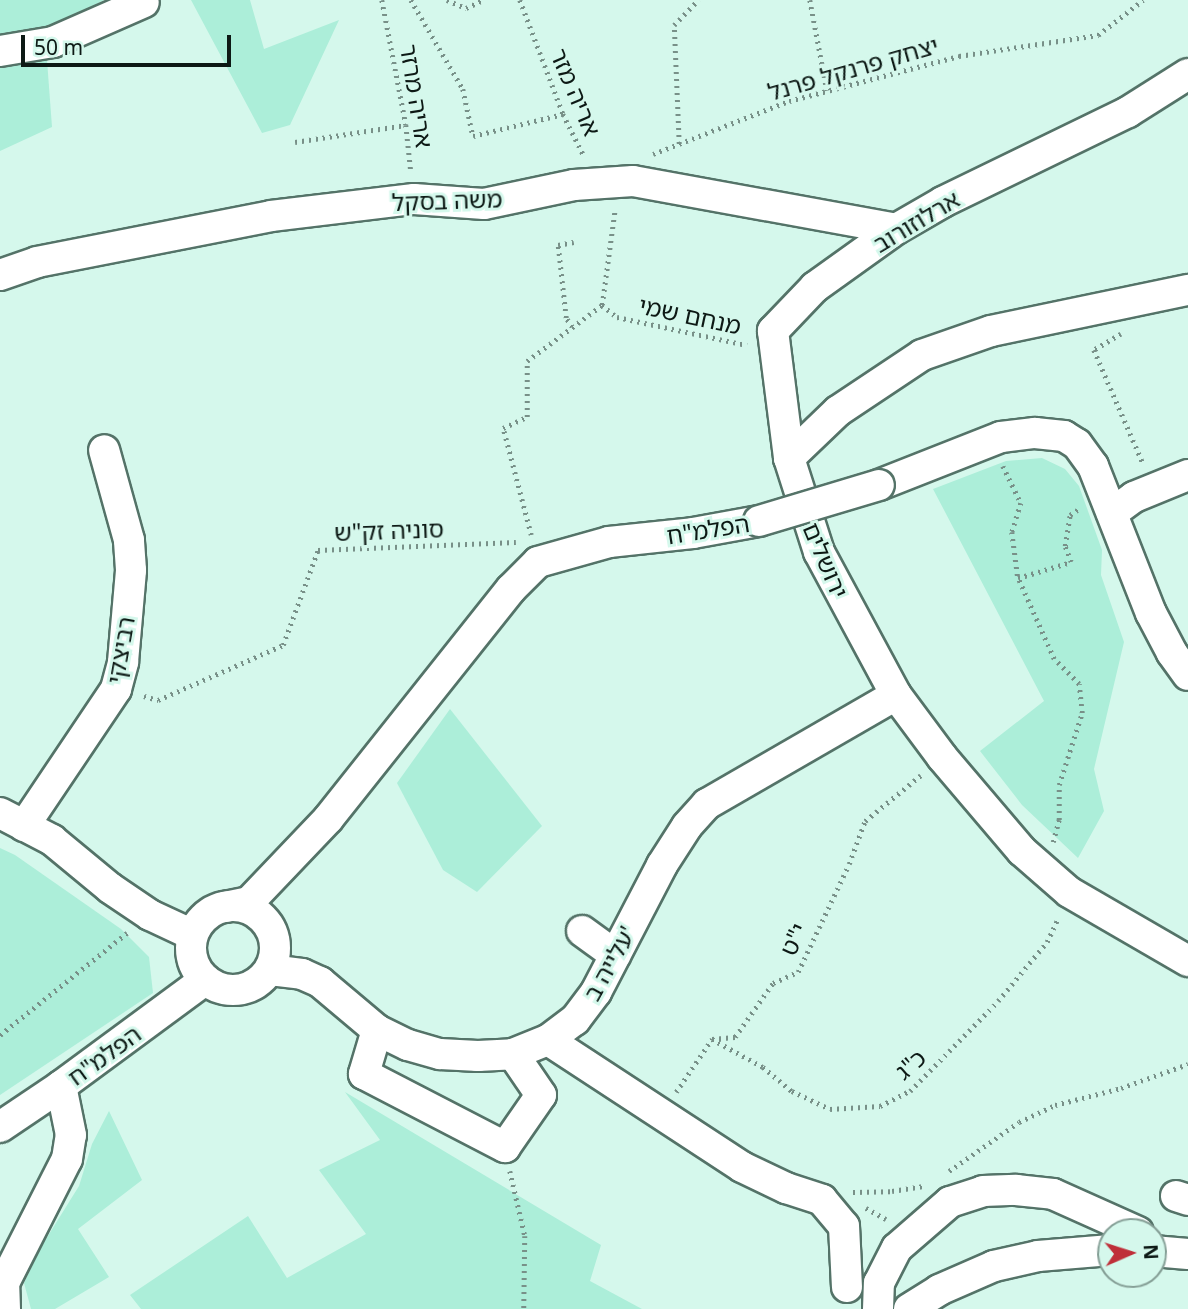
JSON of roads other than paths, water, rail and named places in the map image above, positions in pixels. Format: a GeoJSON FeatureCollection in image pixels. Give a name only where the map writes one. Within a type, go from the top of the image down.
{"type":"FeatureCollection","features":[{"type":"Feature","properties":{"kind":"street"},"geometry":{"type":"LineString","coordinates":[[0,51],[53,42],[144,2]]}},
{"type":"Feature","properties":{"kind":"street","name":"ארלוזורוב"},"geometry":{"type":"LineString","coordinates":[[789,458],[773,331],[815,286],[897,229],[943,202],[1128,112],[1188,74]]}},
{"type":"Feature","properties":{"kind":"street","name":"משה בסקל"},"geometry":{"type":"LineString","coordinates":[[0,275],[37,261],[271,216],[414,199],[484,204],[574,185],[633,181],[897,229]]}},
{"type":"Feature","properties":{"kind":"street"},"geometry":{"type":"LineString","coordinates":[[789,458],[838,411],[922,355],[991,331],[1188,290]]}},
{"type":"Feature","properties":{"kind":"street","name":"הפלמ\"ח"},"geometry":{"type":"LineString","coordinates":[[225,907],[248,902],[311,837],[511,589],[536,552],[693,533],[759,521],[879,485],[991,441],[1035,433],[1064,436],[1077,444],[1093,466],[1151,612],[1172,653],[1188,675]]}},
{"type":"Feature","properties":{"kind":"street","name":"רביצקי"},"geometry":{"type":"LineString","coordinates":[[12,819],[116,689],[123,663],[131,570],[129,540],[104,450]]}},
{"type":"Feature","properties":{"kind":"street","name":"ירושלים"},"geometry":{"type":"LineString","coordinates":[[789,458],[819,552],[896,695],[942,757],[1023,851],[1069,892],[1188,961]]}},
{"type":"Feature","properties":{"kind":"street"},"geometry":{"type":"LineString","coordinates":[[1107,503],[1133,497],[1188,475]]}},
{"type":"Feature","properties":{"kind":"street","name":"עלייה ב'"},"geometry":{"type":"LineString","coordinates":[[270,970],[302,974],[320,982],[377,1030],[408,1045],[440,1054],[513,1054],[548,1040],[575,1020],[596,992],[662,865],[687,826],[707,804],[896,695]]}},
{"type":"Feature","properties":{"kind":"street"},"geometry":{"type":"LineString","coordinates":[[12,819],[52,840],[110,888],[150,915],[193,935]]}},
{"type":"Feature","properties":{"kind":"street"},"geometry":{"type":"LineString","coordinates":[[239,906],[263,918],[275,943],[270,970],[252,987],[240,990],[216,987],[205,980],[192,959],[193,935],[200,922],[211,912],[225,907],[239,906]]}},
{"type":"Feature","properties":{"kind":"street"},"geometry":{"type":"LineString","coordinates":[[582,931],[615,955]]}},
{"type":"Feature","properties":{"kind":"street","name":"הפלמ\"ח"},"geometry":{"type":"LineString","coordinates":[[0,1127],[61,1087],[205,980]]}},
{"type":"Feature","properties":{"kind":"street"},"geometry":{"type":"LineString","coordinates":[[377,1030],[364,1074],[505,1147],[541,1096],[513,1054]]}},
{"type":"Feature","properties":{"kind":"street"},"geometry":{"type":"LineString","coordinates":[[548,1040],[658,1115],[741,1167],[786,1188],[822,1200],[844,1226],[847,1287]]}},
{"type":"Feature","properties":{"kind":"street"},"geometry":{"type":"LineString","coordinates":[[5,1309],[4,1283],[67,1159],[71,1135],[61,1087]]}},
{"type":"Feature","properties":{"kind":"street"},"geometry":{"type":"LineString","coordinates":[[878,1309],[879,1283],[897,1248],[950,1202],[983,1191],[1017,1190],[1054,1194],[1107,1218]]}},
{"type":"Feature","properties":{"kind":"street"},"geometry":{"type":"LineString","coordinates":[[1167,1245],[1186,1254]]}},
{"type":"Feature","properties":{"kind":"street"},"geometry":{"type":"LineString","coordinates":[[909,1309],[939,1290],[994,1266],[1038,1256],[1097,1251]]}},
{"type":"Feature","properties":{"kind":"street"},"geometry":{"type":"LineString","coordinates":[[1167,1252],[1186,1254]]}}]}
